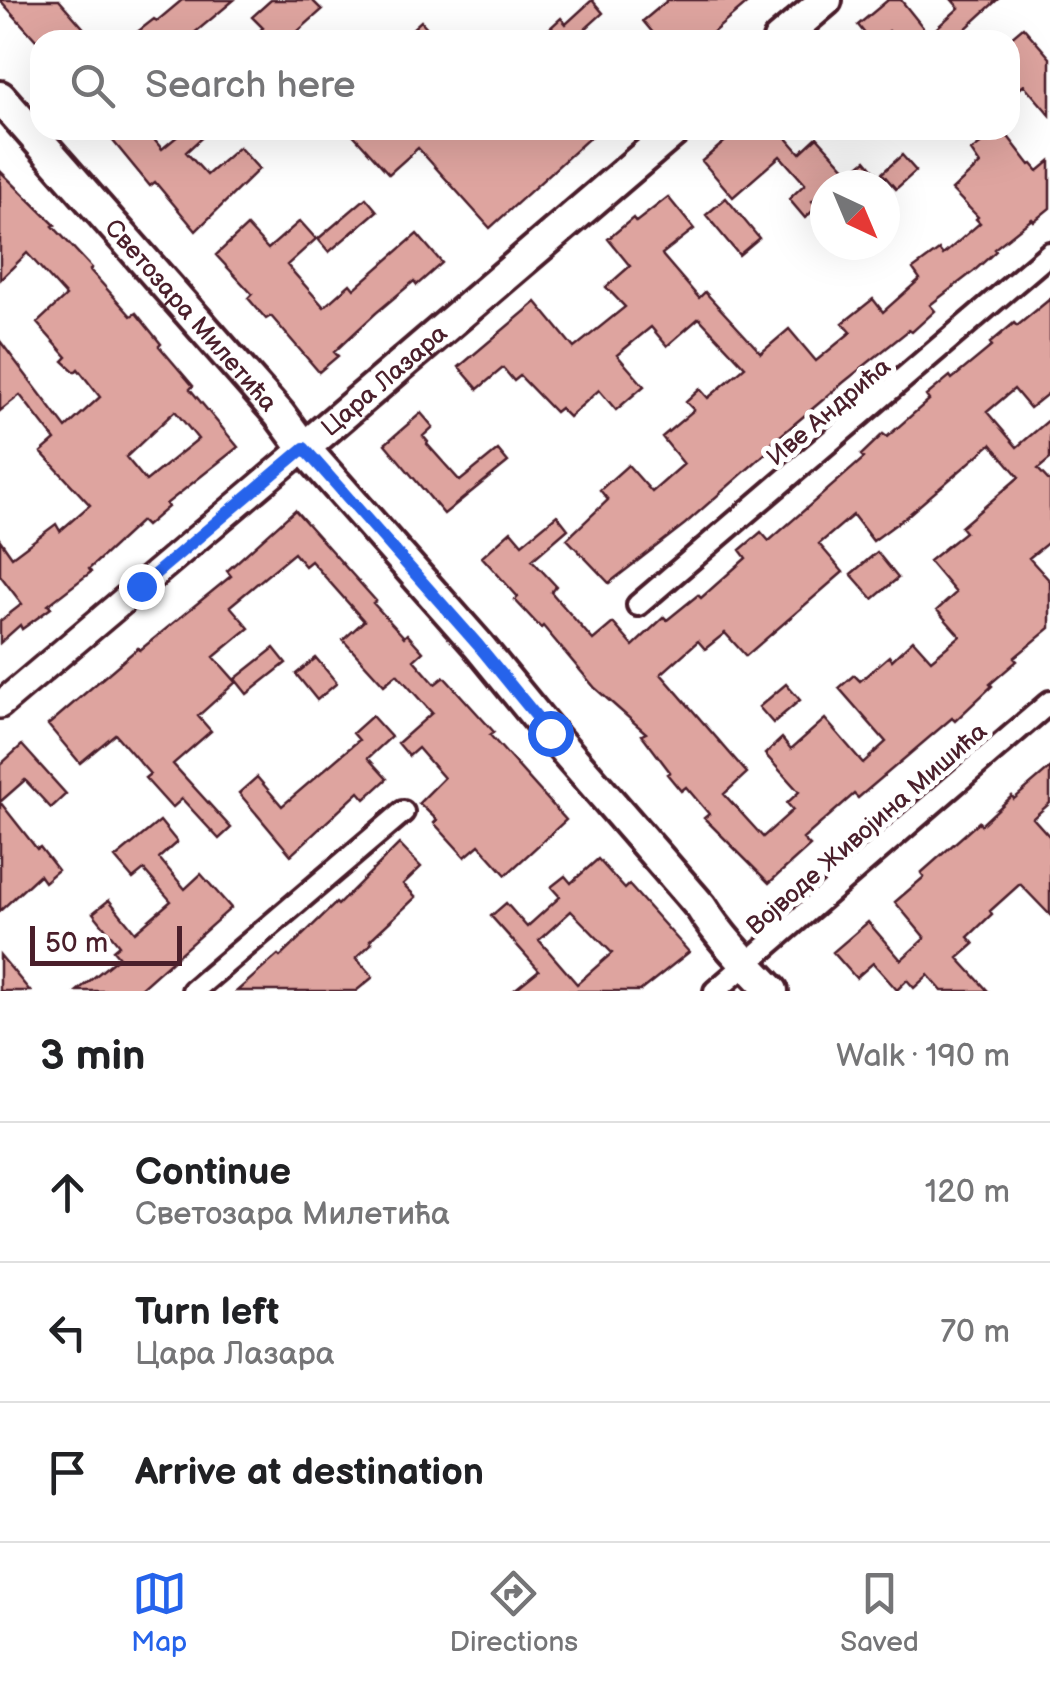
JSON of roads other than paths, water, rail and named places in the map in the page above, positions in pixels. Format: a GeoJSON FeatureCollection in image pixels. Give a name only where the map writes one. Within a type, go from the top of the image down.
{"type":"FeatureCollection","features":[{"type":"Feature","properties":{"kind":"main road"},"geometry":{"type":"LineString","coordinates":[[792,30],[826,0]]}},
{"type":"Feature","properties":{"kind":"main road","name":"Светозара Милетића"},"geometry":{"type":"LineString","coordinates":[[0,97],[30,131]]}},
{"type":"Feature","properties":{"kind":"main road","name":"Светозара Милетића"},"geometry":{"type":"LineString","coordinates":[[38,140],[279,414],[304,448],[478,645],[772,991]]}},
{"type":"Feature","properties":{"kind":"main road","name":"Цара Лазара"},"geometry":{"type":"LineString","coordinates":[[304,448],[663,140]]}},
{"type":"Feature","properties":{"kind":"street","name":"Иве Андрића"},"geometry":{"type":"LineString","coordinates":[[638,606],[1050,254]]}},
{"type":"Feature","properties":{"kind":"street","name":"Цара Лазара"},"geometry":{"type":"LineString","coordinates":[[0,705],[304,448]]}},
{"type":"Feature","properties":{"kind":"street","name":"Војводе Живојина Мишића"},"geometry":{"type":"LineString","coordinates":[[715,991],[1050,702]]}},
{"type":"Feature","properties":{"kind":"street"},"geometry":{"type":"LineString","coordinates":[[194,991],[403,812]]}}]}
